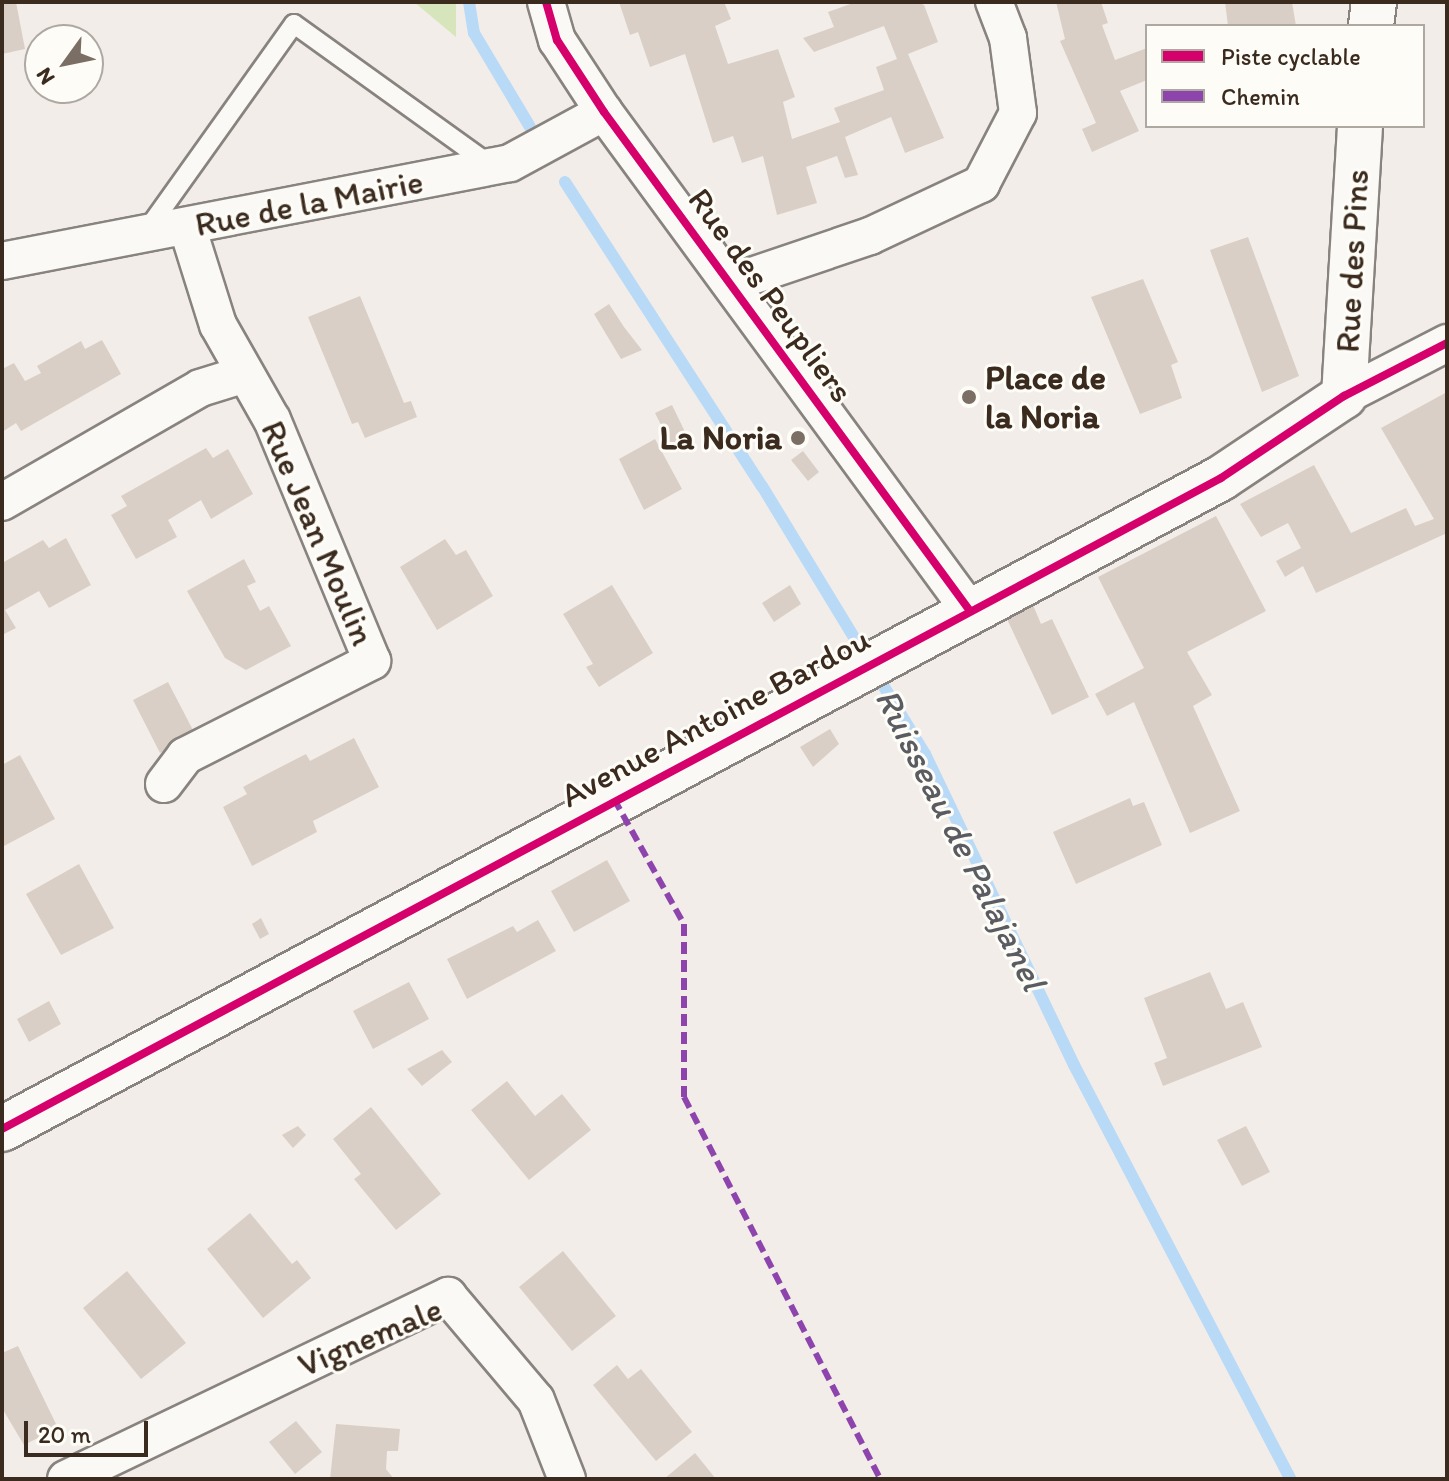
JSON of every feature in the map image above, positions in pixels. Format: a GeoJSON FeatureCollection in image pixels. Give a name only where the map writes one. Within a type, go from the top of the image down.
{"type":"FeatureCollection","features":[{"type":"Feature","properties":{"kind":"street","name":"Rue des Peupliers"},"geometry":{"type":"LineString","coordinates":[[546,2],[557,40],[604,112],[970,611]]}},
{"type":"Feature","properties":{"kind":"street"},"geometry":{"type":"LineString","coordinates":[[731,283],[870,236],[981,184],[1018,113],[1008,38],[994,2]]}},
{"type":"Feature","properties":{"kind":"street"},"geometry":{"type":"LineString","coordinates":[[1371,24],[1374,2]]}},
{"type":"Feature","properties":{"kind":"street","name":"Rue de la Mairie"},"geometry":{"type":"LineString","coordinates":[[2,261],[492,167],[535,153],[604,112]]}},
{"type":"Feature","properties":{"kind":"street","name":"Rue des Pins"},"geometry":{"type":"LineString","coordinates":[[1344,396],[1360,128]]}},
{"type":"Feature","properties":{"kind":"street","name":"Rue Jean Moulin"},"geometry":{"type":"LineString","coordinates":[[164,784],[185,756],[372,661],[272,420],[242,375],[218,325],[187,226]]}},
{"type":"Feature","properties":{"kind":"street","name":"Avenue Antoine Bardou"},"geometry":{"type":"LineString","coordinates":[[2,1129],[1221,478],[1344,396],[1447,343]]}},
{"type":"Feature","properties":{"kind":"street"},"geometry":{"type":"LineString","coordinates":[[2,502],[200,388],[242,375]]}},
{"type":"Feature","properties":{"kind":"street","name":"Vignemale"},"geometry":{"type":"LineString","coordinates":[[87,1475],[448,1296],[536,1400],[567,1479]]}},
{"type":"Feature","properties":{"kind":"lane"},"geometry":{"type":"LineString","coordinates":[[142,236],[294,24],[492,167]]}},
{"type":"Feature","properties":{"kind":"green space"},"geometry":{"type":"Polygon","coordinates":[[[414,2],[456,2],[456,37],[414,2]]]}},
{"type":"Feature","properties":{"kind":"building"},"geometry":{"type":"Polygon","coordinates":[[[2,2],[16,2],[24,49],[2,54],[2,2]]]}},
{"type":"Feature","properties":{"kind":"building"},"geometry":{"type":"Polygon","coordinates":[[[619,2],[724,2],[731,19],[715,26],[728,64],[778,49],[795,97],[783,102],[792,139],[840,122],[834,108],[884,90],[876,67],[897,59],[884,26],[814,52],[803,38],[834,27],[828,12],[856,2],[918,2],[924,5],[938,42],[908,54],[944,138],[905,153],[891,117],[845,137],[858,175],[845,178],[837,156],[806,167],[817,203],[777,215],[763,156],[742,163],[733,136],[713,143],[685,54],[650,67],[638,32],[630,35],[619,2]]]}},
{"type":"Feature","properties":{"kind":"building"},"geometry":{"type":"Polygon","coordinates":[[[1056,2],[1101,2],[1108,23],[1102,25],[1115,60],[1145,49],[1145,81],[1120,91],[1139,131],[1092,152],[1082,129],[1096,123],[1060,41],[1065,39],[1056,2]]]}},
{"type":"Feature","properties":{"kind":"building"},"geometry":{"type":"Polygon","coordinates":[[[1225,2],[1292,2],[1296,24],[1228,24],[1225,2]]]}},
{"type":"Feature","properties":{"kind":"building"},"geometry":{"type":"Polygon","coordinates":[[[1248,237],[1299,376],[1262,392],[1210,250],[1248,237]]]}},
{"type":"Feature","properties":{"kind":"building"},"geometry":{"type":"Polygon","coordinates":[[[1143,279],[1178,362],[1171,365],[1182,398],[1140,414],[1091,297],[1143,279]]]}},
{"type":"Feature","properties":{"kind":"building"},"geometry":{"type":"Polygon","coordinates":[[[360,296],[404,403],[411,401],[417,417],[365,438],[358,422],[352,424],[308,317],[360,296]]]}},
{"type":"Feature","properties":{"kind":"building"},"geometry":{"type":"Polygon","coordinates":[[[609,304],[642,350],[621,359],[594,314],[609,304]]]}},
{"type":"Feature","properties":{"kind":"building"},"geometry":{"type":"Polygon","coordinates":[[[102,340],[121,374],[21,431],[16,423],[2,432],[2,369],[14,363],[25,381],[41,373],[37,366],[81,341],[85,349],[102,340]]]}},
{"type":"Feature","properties":{"kind":"building"},"geometry":{"type":"Polygon","coordinates":[[[1447,392],[1447,533],[1316,593],[1303,566],[1285,577],[1276,561],[1301,548],[1288,523],[1261,537],[1240,504],[1314,465],[1351,533],[1406,508],[1415,526],[1434,519],[1381,428],[1447,392]]]}},
{"type":"Feature","properties":{"kind":"building"},"geometry":{"type":"Polygon","coordinates":[[[672,405],[690,442],[674,451],[655,413],[672,405]]]}},
{"type":"Feature","properties":{"kind":"building"},"geometry":{"type":"Polygon","coordinates":[[[655,439],[682,489],[644,510],[619,459],[655,439]]]}},
{"type":"Feature","properties":{"kind":"building"},"geometry":{"type":"Polygon","coordinates":[[[206,448],[213,458],[228,449],[253,494],[211,519],[201,500],[168,520],[177,537],[136,559],[111,515],[127,506],[121,496],[206,448]]]}},
{"type":"Feature","properties":{"kind":"building"},"geometry":{"type":"Polygon","coordinates":[[[803,451],[819,472],[808,481],[791,460],[803,451]]]}},
{"type":"Feature","properties":{"kind":"building"},"geometry":{"type":"Polygon","coordinates":[[[1216,516],[1266,611],[1187,652],[1212,695],[1193,706],[1240,811],[1190,833],[1134,702],[1107,716],[1095,694],[1144,668],[1098,577],[1216,516]]]}},
{"type":"Feature","properties":{"kind":"building"},"geometry":{"type":"Polygon","coordinates":[[[66,538],[91,585],[49,608],[39,591],[5,610],[16,628],[2,635],[2,563],[43,540],[49,548],[66,538]]]}},
{"type":"Feature","properties":{"kind":"building"},"geometry":{"type":"Polygon","coordinates":[[[445,539],[456,555],[466,550],[493,596],[437,630],[400,567],[445,539]]]}},
{"type":"Feature","properties":{"kind":"building"},"geometry":{"type":"Polygon","coordinates":[[[244,559],[256,582],[247,586],[260,611],[269,606],[291,646],[246,670],[225,658],[187,591],[244,559]]]}},
{"type":"Feature","properties":{"kind":"building"},"geometry":{"type":"Polygon","coordinates":[[[612,585],[653,653],[599,687],[586,667],[593,664],[563,614],[612,585]]]}},
{"type":"Feature","properties":{"kind":"building"},"geometry":{"type":"Polygon","coordinates":[[[790,585],[801,604],[774,622],[762,603],[790,585]]]}},
{"type":"Feature","properties":{"kind":"building"},"geometry":{"type":"Polygon","coordinates":[[[1033,605],[1041,624],[1052,619],[1089,697],[1052,715],[1007,619],[1033,605]]]}},
{"type":"Feature","properties":{"kind":"building"},"geometry":{"type":"Polygon","coordinates":[[[168,682],[195,734],[160,753],[133,700],[168,682]]]}},
{"type":"Feature","properties":{"kind":"building"},"geometry":{"type":"Polygon","coordinates":[[[830,729],[839,744],[813,767],[800,747],[830,729]]]}},
{"type":"Feature","properties":{"kind":"building"},"geometry":{"type":"Polygon","coordinates":[[[354,738],[379,787],[313,821],[317,832],[252,866],[223,807],[247,794],[243,787],[265,775],[306,754],[310,761],[354,738]]]}},
{"type":"Feature","properties":{"kind":"building"},"geometry":{"type":"Polygon","coordinates":[[[20,755],[55,819],[2,847],[2,765],[20,755]]]}},
{"type":"Feature","properties":{"kind":"building"},"geometry":{"type":"Polygon","coordinates":[[[1130,798],[1133,806],[1144,802],[1162,845],[1076,884],[1053,832],[1130,798]]]}},
{"type":"Feature","properties":{"kind":"building"},"geometry":{"type":"Polygon","coordinates":[[[607,860],[630,901],[574,932],[551,891],[607,860]]]}},
{"type":"Feature","properties":{"kind":"building"},"geometry":{"type":"Polygon","coordinates":[[[79,864],[114,928],[61,955],[26,894],[79,864]]]}},
{"type":"Feature","properties":{"kind":"building"},"geometry":{"type":"Polygon","coordinates":[[[261,918],[269,934],[260,939],[252,924],[261,918]]]}},
{"type":"Feature","properties":{"kind":"building"},"geometry":{"type":"Polygon","coordinates":[[[538,920],[556,951],[467,999],[447,959],[513,926],[517,932],[538,920]]]}},
{"type":"Feature","properties":{"kind":"building"},"geometry":{"type":"Polygon","coordinates":[[[1210,972],[1226,1009],[1243,1002],[1262,1047],[1163,1086],[1154,1063],[1167,1058],[1144,998],[1210,972]]]}},
{"type":"Feature","properties":{"kind":"building"},"geometry":{"type":"Polygon","coordinates":[[[409,982],[429,1019],[373,1049],[353,1011],[409,982]]]}},
{"type":"Feature","properties":{"kind":"building"},"geometry":{"type":"Polygon","coordinates":[[[49,1001],[61,1024],[29,1042],[17,1019],[49,1001]]]}},
{"type":"Feature","properties":{"kind":"building"},"geometry":{"type":"Polygon","coordinates":[[[442,1050],[452,1062],[422,1086],[407,1069],[442,1050]]]}},
{"type":"Feature","properties":{"kind":"building"},"geometry":{"type":"Polygon","coordinates":[[[507,1081],[535,1116],[562,1094],[591,1130],[529,1180],[471,1110],[507,1081]]]}},
{"type":"Feature","properties":{"kind":"building"},"geometry":{"type":"Polygon","coordinates":[[[371,1107],[441,1194],[396,1230],[354,1179],[361,1174],[333,1139],[371,1107]]]}},
{"type":"Feature","properties":{"kind":"building"},"geometry":{"type":"Polygon","coordinates":[[[298,1126],[306,1135],[293,1148],[282,1135],[298,1126]]]}},
{"type":"Feature","properties":{"kind":"building"},"geometry":{"type":"Polygon","coordinates":[[[1246,1126],[1270,1172],[1242,1186],[1217,1140],[1246,1126]]]}},
{"type":"Feature","properties":{"kind":"building"},"geometry":{"type":"Polygon","coordinates":[[[250,1213],[292,1264],[297,1260],[311,1278],[263,1318],[207,1249],[250,1213]]]}},
{"type":"Feature","properties":{"kind":"building"},"geometry":{"type":"Polygon","coordinates":[[[563,1251],[616,1316],[572,1351],[519,1287],[563,1251]]]}},
{"type":"Feature","properties":{"kind":"building"},"geometry":{"type":"Polygon","coordinates":[[[127,1271],[186,1343],[141,1379],[83,1308],[127,1271]]]}},
{"type":"Feature","properties":{"kind":"building"},"geometry":{"type":"Polygon","coordinates":[[[18,1346],[58,1428],[24,1445],[2,1408],[2,1353],[18,1346]]]}},
{"type":"Feature","properties":{"kind":"building"},"geometry":{"type":"Polygon","coordinates":[[[617,1365],[628,1379],[641,1369],[692,1432],[656,1461],[593,1385],[617,1365]]]}},
{"type":"Feature","properties":{"kind":"building"},"geometry":{"type":"Polygon","coordinates":[[[296,1421],[322,1452],[295,1474],[269,1442],[296,1421]]]}},
{"type":"Feature","properties":{"kind":"building"},"geometry":{"type":"Polygon","coordinates":[[[336,1424],[400,1429],[398,1451],[387,1451],[386,1469],[394,1479],[330,1479],[336,1424]]]}},
{"type":"Feature","properties":{"kind":"building"},"geometry":{"type":"Polygon","coordinates":[[[695,1453],[716,1479],[664,1479],[695,1453]]]}},
{"type":"Feature","properties":{"kind":"waterway","name":"Ruisseau de Palajanel"},"geometry":{"type":"LineString","coordinates":[[469,2],[474,33],[530,127]]}},
{"type":"Feature","properties":{"kind":"waterway","name":"Ruisseau de Palajanel"},"geometry":{"type":"LineString","coordinates":[[565,182],[762,486],[925,754],[1074,1065],[1290,1479]]}},
{"type":"Feature","properties":{"kind":"marked path"},"geometry":{"type":"LineString","coordinates":[[614,799],[684,924],[684,1097],[880,1479]]}},
{"type":"Feature","properties":{"kind":"cycle path"},"geometry":{"type":"LineString","coordinates":[[546,2],[557,40],[604,112],[970,611]]}},
{"type":"Feature","properties":{"kind":"cycle path"},"geometry":{"type":"LineString","coordinates":[[2,1129],[1221,478],[1344,396],[1447,343]]}},
{"type":"Feature","properties":{"kind":"place","name":"Place de la Noria"},"geometry":{"type":"Point","coordinates":[969,397]}},
{"type":"Feature","properties":{"kind":"place","name":"La Noria"},"geometry":{"type":"Point","coordinates":[798,438]}}]}
